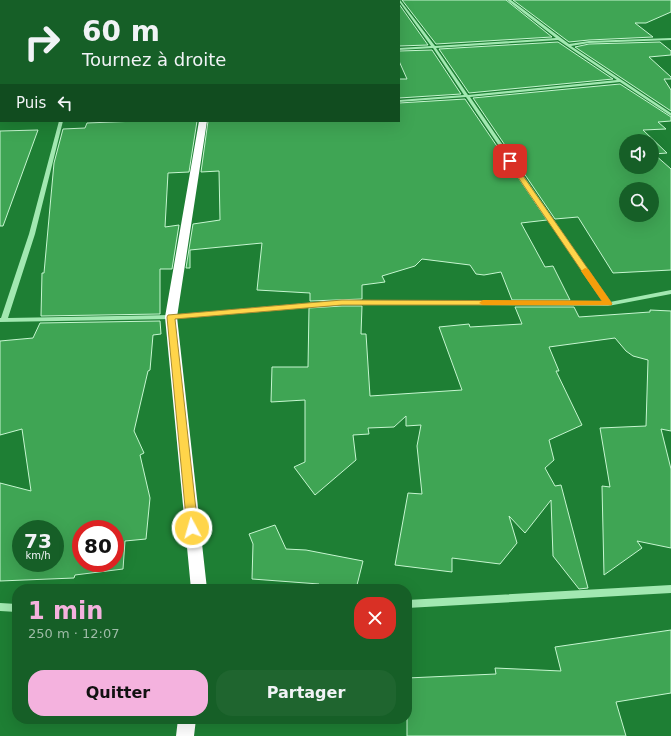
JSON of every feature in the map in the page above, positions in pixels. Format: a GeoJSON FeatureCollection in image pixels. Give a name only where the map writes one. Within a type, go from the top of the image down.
{"type":"FeatureCollection","features":[{"type":"Feature","properties":{"kind":"highway"},"geometry":{"type":"LineString","coordinates":[[198,584],[171,317],[203,122]]}},
{"type":"Feature","properties":{"kind":"highway"},"geometry":{"type":"LineString","coordinates":[[185,736],[186,724]]}},
{"type":"Feature","properties":{"kind":"street"},"geometry":{"type":"LineString","coordinates":[[510,0],[559,39],[570,45],[619,81],[671,115]]}},
{"type":"Feature","properties":{"kind":"street"},"geometry":{"type":"LineString","coordinates":[[400,2],[434,47],[608,304]]}},
{"type":"Feature","properties":{"kind":"street"},"geometry":{"type":"LineString","coordinates":[[400,49],[559,39]]}},
{"type":"Feature","properties":{"kind":"street"},"geometry":{"type":"LineString","coordinates":[[570,45],[589,42],[671,39]]}},
{"type":"Feature","properties":{"kind":"street"},"geometry":{"type":"LineString","coordinates":[[400,101],[619,81]]}},
{"type":"Feature","properties":{"kind":"street"},"geometry":{"type":"LineString","coordinates":[[61,122],[32,234],[2,320],[171,317],[342,302],[608,304],[671,292]]}},
{"type":"Feature","properties":{"kind":"street"},"geometry":{"type":"LineString","coordinates":[[412,604],[671,589]]}},
{"type":"Feature","properties":{"kind":"street"},"geometry":{"type":"LineString","coordinates":[[0,607],[12,608]]}},
{"type":"Feature","properties":{"kind":"building"},"geometry":{"type":"Polygon","coordinates":[[[402,0],[506,0],[552,37],[436,44],[402,0]]]}},
{"type":"Feature","properties":{"kind":"building"},"geometry":{"type":"Polygon","coordinates":[[[513,0],[671,0],[671,12],[646,23],[635,23],[653,37],[569,42],[513,0]]]}},
{"type":"Feature","properties":{"kind":"building"},"geometry":{"type":"Polygon","coordinates":[[[400,5],[428,45],[400,46],[400,5]]]}},
{"type":"Feature","properties":{"kind":"building"},"geometry":{"type":"Polygon","coordinates":[[[558,42],[613,79],[469,93],[439,49],[558,42]]]}},
{"type":"Feature","properties":{"kind":"building"},"geometry":{"type":"Polygon","coordinates":[[[660,42],[671,51],[671,55],[649,57],[671,77],[671,79],[664,79],[671,90],[671,111],[575,47],[589,44],[660,42]]]}},
{"type":"Feature","properties":{"kind":"building"},"geometry":{"type":"Polygon","coordinates":[[[432,50],[461,94],[400,98],[400,79],[407,79],[400,63],[400,51],[432,50]]]}},
{"type":"Feature","properties":{"kind":"building"},"geometry":{"type":"Polygon","coordinates":[[[620,84],[671,117],[671,121],[658,122],[666,129],[643,130],[647,134],[619,134],[619,174],[659,174],[659,158],[671,169],[671,270],[613,273],[578,217],[555,219],[473,98],[620,84]]]}},
{"type":"Feature","properties":{"kind":"building"},"geometry":{"type":"Polygon","coordinates":[[[465,99],[547,220],[521,223],[545,267],[553,266],[570,300],[512,300],[501,272],[484,275],[476,274],[470,265],[422,259],[415,266],[382,276],[385,282],[362,285],[362,299],[310,301],[310,293],[257,290],[262,243],[190,250],[190,268],[186,268],[193,224],[220,220],[219,171],[201,172],[208,122],[400,122],[400,103],[465,99]]]}},
{"type":"Feature","properties":{"kind":"building"},"geometry":{"type":"Polygon","coordinates":[[[197,122],[189,172],[168,173],[165,227],[179,225],[172,269],[160,269],[160,314],[41,316],[42,273],[44,273],[54,163],[63,129],[85,128],[87,123],[197,122]]]}},
{"type":"Feature","properties":{"kind":"building"},"geometry":{"type":"Polygon","coordinates":[[[38,130],[3,226],[0,226],[0,131],[38,130]]]}},
{"type":"Feature","properties":{"kind":"building"},"geometry":{"type":"Polygon","coordinates":[[[659,145],[667,153],[659,154],[659,145]]]}},
{"type":"Feature","properties":{"kind":"building"},"geometry":{"type":"Polygon","coordinates":[[[362,306],[361,334],[366,334],[370,396],[462,390],[439,327],[469,324],[470,327],[522,324],[515,307],[574,307],[579,317],[650,312],[650,310],[671,311],[671,431],[661,429],[671,469],[671,548],[637,541],[642,548],[604,575],[602,486],[610,487],[600,428],[646,426],[648,360],[633,356],[626,351],[615,338],[549,347],[559,371],[556,371],[582,425],[549,440],[554,460],[545,468],[555,486],[561,485],[588,588],[579,589],[553,556],[551,500],[525,533],[509,516],[517,543],[500,564],[452,558],[452,572],[395,565],[408,493],[422,494],[417,446],[421,425],[406,426],[406,416],[394,427],[368,428],[369,434],[353,435],[356,460],[315,495],[294,467],[305,462],[305,400],[271,402],[272,367],[308,367],[309,308],[362,306]]]}},
{"type":"Feature","properties":{"kind":"building"},"geometry":{"type":"Polygon","coordinates":[[[160,321],[161,334],[153,335],[150,370],[148,371],[134,431],[144,453],[140,455],[150,498],[146,539],[125,541],[124,555],[124,520],[72,520],[72,572],[99,572],[75,575],[74,578],[0,581],[0,483],[31,491],[22,429],[0,435],[0,341],[33,338],[40,323],[160,321]]]}},
{"type":"Feature","properties":{"kind":"building"},"geometry":{"type":"Polygon","coordinates":[[[275,525],[286,549],[306,550],[363,561],[357,584],[319,584],[252,579],[253,544],[249,534],[275,525]]]}},
{"type":"Feature","properties":{"kind":"building"},"geometry":{"type":"Polygon","coordinates":[[[671,630],[671,693],[616,702],[626,736],[407,736],[407,724],[412,724],[412,678],[496,674],[495,668],[561,671],[555,647],[671,630]]]}},
{"type":"Feature","properties":{"kind":"slow traffic"},"geometry":{"type":"LineString","coordinates":[[483,303],[608,304],[585,271]]}},
{"type":"Feature","properties":{"kind":"route"},"geometry":{"type":"LineString","coordinates":[[192,528],[171,317],[342,302],[608,304],[510,161]]}}]}
